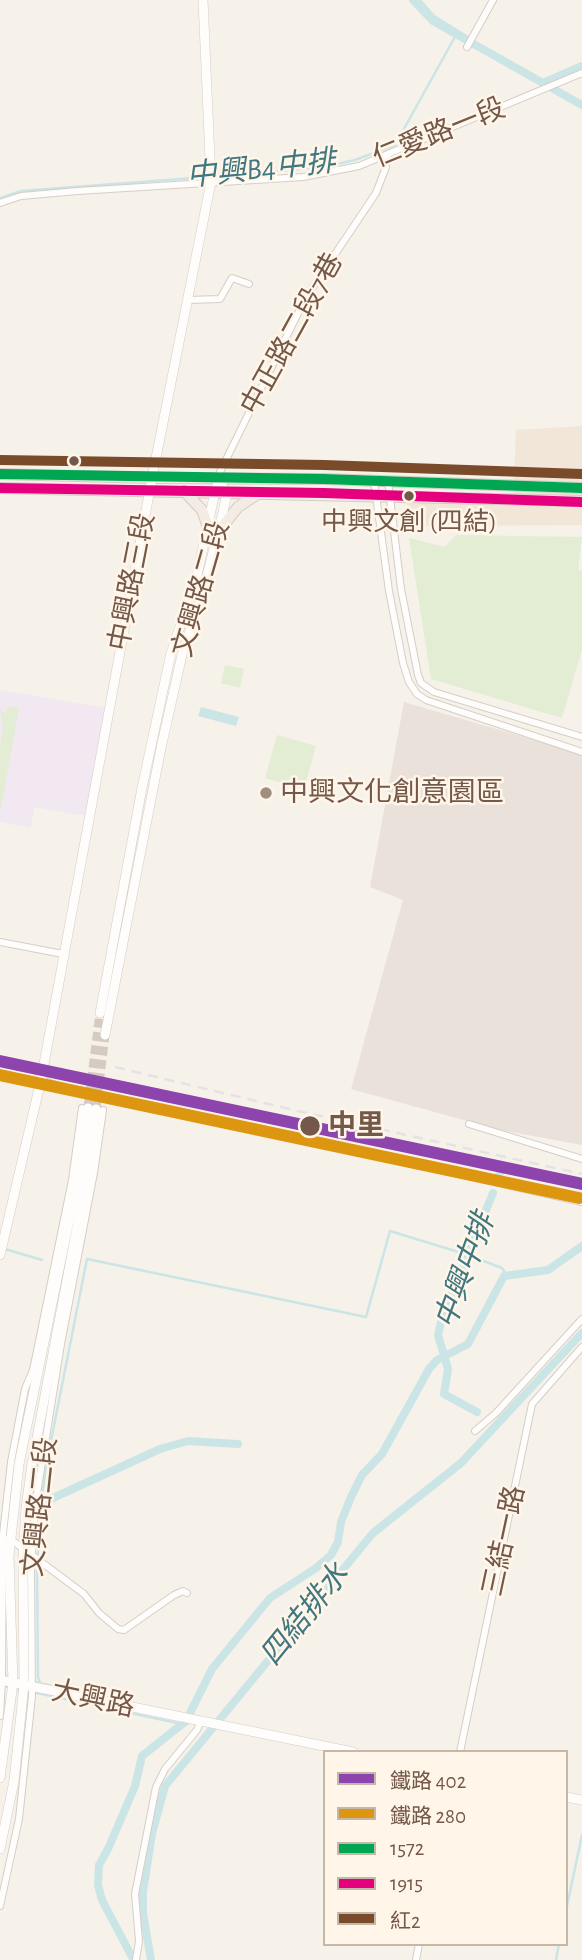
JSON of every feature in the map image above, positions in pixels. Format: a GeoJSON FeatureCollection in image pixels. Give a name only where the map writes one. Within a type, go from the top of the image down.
{"type":"FeatureCollection","features":[{"type":"Feature","properties":{"kind":"main road"},"geometry":{"type":"LineString","coordinates":[[0,474],[388,481],[582,488]]}},
{"type":"Feature","properties":{"kind":"main road"},"geometry":{"type":"LineString","coordinates":[[0,488],[582,501]]}},
{"type":"Feature","properties":{"kind":"main road"},"geometry":{"type":"LineString","coordinates":[[184,491],[202,510],[214,529],[259,493]]}},
{"type":"Feature","properties":{"kind":"street","name":"中興路三段"},"geometry":{"type":"LineString","coordinates":[[0,1255],[41,1080],[149,491],[211,182],[203,0]]}},
{"type":"Feature","properties":{"kind":"street"},"geometry":{"type":"LineString","coordinates":[[469,43],[493,0]]}},
{"type":"Feature","properties":{"kind":"street","name":"仁愛路一段"},"geometry":{"type":"LineString","coordinates":[[0,202],[22,195],[303,177],[359,166],[582,74]]}},
{"type":"Feature","properties":{"kind":"street","name":"中正路二段7巷"},"geometry":{"type":"LineString","coordinates":[[216,478],[305,299],[376,193],[386,167],[387,155]]}},
{"type":"Feature","properties":{"kind":"street"},"geometry":{"type":"LineString","coordinates":[[188,300],[220,299],[232,278],[249,284]]}},
{"type":"Feature","properties":{"kind":"street","name":"文興路二段"},"geometry":{"type":"LineString","coordinates":[[105,1035],[179,668],[203,592],[222,492],[216,478]]}},
{"type":"Feature","properties":{"kind":"street"},"geometry":{"type":"LineString","coordinates":[[374,481],[402,663],[417,694],[425,700],[582,752]]}},
{"type":"Feature","properties":{"kind":"street"},"geometry":{"type":"LineString","coordinates":[[388,481],[401,589],[421,682],[434,692],[582,737]]}},
{"type":"Feature","properties":{"kind":"street","name":"文興路二段"},"geometry":{"type":"LineString","coordinates":[[100,1013],[142,788],[171,653],[214,529]]}},
{"type":"Feature","properties":{"kind":"street"},"geometry":{"type":"LineString","coordinates":[[0,942],[63,954]]}},
{"type":"Feature","properties":{"kind":"street"},"geometry":{"type":"LineString","coordinates":[[41,1080],[78,1092],[297,1137],[582,1202]]}},
{"type":"Feature","properties":{"kind":"street","name":"文興路二段"},"geometry":{"type":"LineString","coordinates":[[0,1716],[4,1535],[92,1109],[89,1164],[32,1464],[28,1551],[28,1686],[19,1819],[0,1906]]}},
{"type":"Feature","properties":{"kind":"street"},"geometry":{"type":"LineString","coordinates":[[469,1124],[582,1159]]}},
{"type":"Feature","properties":{"kind":"street"},"geometry":{"type":"LineString","coordinates":[[475,1431],[496,1413],[582,1319]]}},
{"type":"Feature","properties":{"kind":"street","name":"三結一路"},"geometry":{"type":"LineString","coordinates":[[460,1750],[532,1404],[582,1347]]}},
{"type":"Feature","properties":{"kind":"street"},"geometry":{"type":"LineString","coordinates":[[4,1535],[84,1594],[99,1613],[118,1629],[124,1630],[174,1594],[183,1591],[187,1593]]}},
{"type":"Feature","properties":{"kind":"street","name":"文興路二段"},"geometry":{"type":"LineString","coordinates":[[0,1778],[13,1682],[4,1535]]}},
{"type":"Feature","properties":{"kind":"street","name":"大興路"},"geometry":{"type":"LineString","coordinates":[[1,1680],[343,1750]]}},
{"type":"Feature","properties":{"kind":"street","name":"文興路二段"},"geometry":{"type":"LineString","coordinates":[[0,1849],[14,1781],[28,1686]]}},
{"type":"Feature","properties":{"kind":"street"},"geometry":{"type":"LineString","coordinates":[[135,1960],[139,1941],[135,1894],[152,1799],[165,1769],[197,1730],[196,1720]]}},
{"type":"Feature","properties":{"kind":"shaded area"},"geometry":{"type":"Polygon","coordinates":[[[582,426],[582,525],[455,526],[447,529],[406,523],[407,503],[513,504],[516,430],[582,426]]]}},
{"type":"Feature","properties":{"kind":"shaded area"},"geometry":{"type":"Polygon","coordinates":[[[0,690],[106,708],[88,816],[34,807],[31,828],[0,822],[0,690]]]}},
{"type":"Feature","properties":{"kind":"shaded area"},"geometry":{"type":"Polygon","coordinates":[[[404,702],[582,754],[582,1145],[500,1130],[351,1089],[403,900],[370,887],[404,702]]]}},
{"type":"Feature","properties":{"kind":"green space"},"geometry":{"type":"Polygon","coordinates":[[[456,535],[582,537],[578,569],[582,571],[582,650],[562,718],[431,679],[409,538],[445,547],[456,535]]]}},
{"type":"Feature","properties":{"kind":"green space"},"geometry":{"type":"Polygon","coordinates":[[[225,665],[244,669],[240,688],[221,683],[225,665]]]}},
{"type":"Feature","properties":{"kind":"green space"},"geometry":{"type":"Polygon","coordinates":[[[8,706],[19,708],[0,813],[0,747],[3,729],[0,709],[6,714],[8,706]]]}},
{"type":"Feature","properties":{"kind":"green space"},"geometry":{"type":"Polygon","coordinates":[[[277,735],[316,746],[304,789],[265,778],[277,735]]]}},
{"type":"Feature","properties":{"kind":"water"},"geometry":{"type":"Polygon","coordinates":[[[201,707],[239,717],[236,726],[198,716],[201,707]]]}},
{"type":"Feature","properties":{"kind":"waterway"},"geometry":{"type":"LineString","coordinates":[[413,0],[433,21],[582,105]]}},
{"type":"Feature","properties":{"kind":"waterway"},"geometry":{"type":"LineString","coordinates":[[420,0],[434,16],[468,37]]}},
{"type":"Feature","properties":{"kind":"waterway","name":"中興B4中排"},"geometry":{"type":"LineString","coordinates":[[213,177],[323,167],[355,160],[395,145],[456,35]]}},
{"type":"Feature","properties":{"kind":"waterway"},"geometry":{"type":"LineString","coordinates":[[473,41],[545,82]]}},
{"type":"Feature","properties":{"kind":"waterway"},"geometry":{"type":"LineString","coordinates":[[545,82],[582,66]]}},
{"type":"Feature","properties":{"kind":"waterway","name":"中興B4中排"},"geometry":{"type":"LineString","coordinates":[[0,198],[21,191],[207,177]]}},
{"type":"Feature","properties":{"kind":"waterway","name":"中興中排"},"geometry":{"type":"LineString","coordinates":[[498,1178],[501,1170]]}},
{"type":"Feature","properties":{"kind":"waterway","name":"中興中排"},"geometry":{"type":"LineString","coordinates":[[477,1412],[444,1394],[448,1369],[438,1335],[442,1318],[493,1193]]}},
{"type":"Feature","properties":{"kind":"waterway"},"geometry":{"type":"LineString","coordinates":[[40,1683],[37,1564],[42,1497],[87,1259],[366,1317],[390,1231],[502,1268],[507,1276]]}},
{"type":"Feature","properties":{"kind":"waterway"},"geometry":{"type":"LineString","coordinates":[[132,1957],[102,1900],[98,1885],[99,1865],[135,1786],[142,1756],[186,1721],[212,1669],[270,1598],[331,1555],[338,1542],[341,1522],[362,1475],[382,1454],[429,1369],[437,1360],[468,1344],[504,1276],[548,1270],[582,1246]]}},
{"type":"Feature","properties":{"kind":"waterway"},"geometry":{"type":"LineString","coordinates":[[5,1249],[42,1260]]}},
{"type":"Feature","properties":{"kind":"waterway","name":"四結排水"},"geometry":{"type":"LineString","coordinates":[[151,1960],[143,1913],[143,1892],[152,1834],[165,1786],[373,1533],[461,1463],[582,1333]]}},
{"type":"Feature","properties":{"kind":"waterway"},"geometry":{"type":"LineString","coordinates":[[42,1503],[160,1449],[188,1441],[238,1444]]}},
{"type":"Feature","properties":{"kind":"waterway"},"geometry":{"type":"LineString","coordinates":[[4,1676],[131,1702]]}},
{"type":"Feature","properties":{"kind":"waterway"},"geometry":{"type":"LineString","coordinates":[[4,1686],[182,1724]]}},
{"type":"Feature","properties":{"kind":"waterway"},"geometry":{"type":"LineString","coordinates":[[568,1902],[582,1835]]}},
{"type":"Feature","properties":{"kind":"waterway"},"geometry":{"type":"LineString","coordinates":[[556,1960],[559,1946]]}},
{"type":"Feature","properties":{"kind":"tunnel"},"geometry":{"type":"LineString","coordinates":[[88,1108],[100,1013]]}},
{"type":"Feature","properties":{"kind":"tunnel"},"geometry":{"type":"LineString","coordinates":[[96,1109],[105,1035]]}},
{"type":"Feature","properties":{"kind":"railway"},"geometry":{"type":"LineString","coordinates":[[115,1067],[582,1174]]}},
{"type":"Feature","properties":{"kind":"rail line","name":"402"},"geometry":{"type":"LineString","coordinates":[[0,1061],[582,1184]]}},
{"type":"Feature","properties":{"kind":"rail line","name":"280"},"geometry":{"type":"LineString","coordinates":[[0,1075],[579,1198]]}},
{"type":"Feature","properties":{"kind":"transit line","name":"紅2"},"geometry":{"type":"LineString","coordinates":[[0,460],[324,465],[582,474]]}},
{"type":"Feature","properties":{"kind":"transit line","name":"1572"},"geometry":{"type":"LineString","coordinates":[[0,474],[324,479],[582,488]]}},
{"type":"Feature","properties":{"kind":"transit line","name":"1915"},"geometry":{"type":"LineString","coordinates":[[0,488],[324,493],[582,502]]}},
{"type":"Feature","properties":{"kind":"place","name":"中興文創 (四結)"},"geometry":{"type":"Point","coordinates":[409,496]}},
{"type":"Feature","properties":{"kind":"place","name":"中興文化創意園區"},"geometry":{"type":"Point","coordinates":[266,793]}},
{"type":"Feature","properties":{"kind":"place","name":"中里"},"geometry":{"type":"Point","coordinates":[310,1126]}}]}
